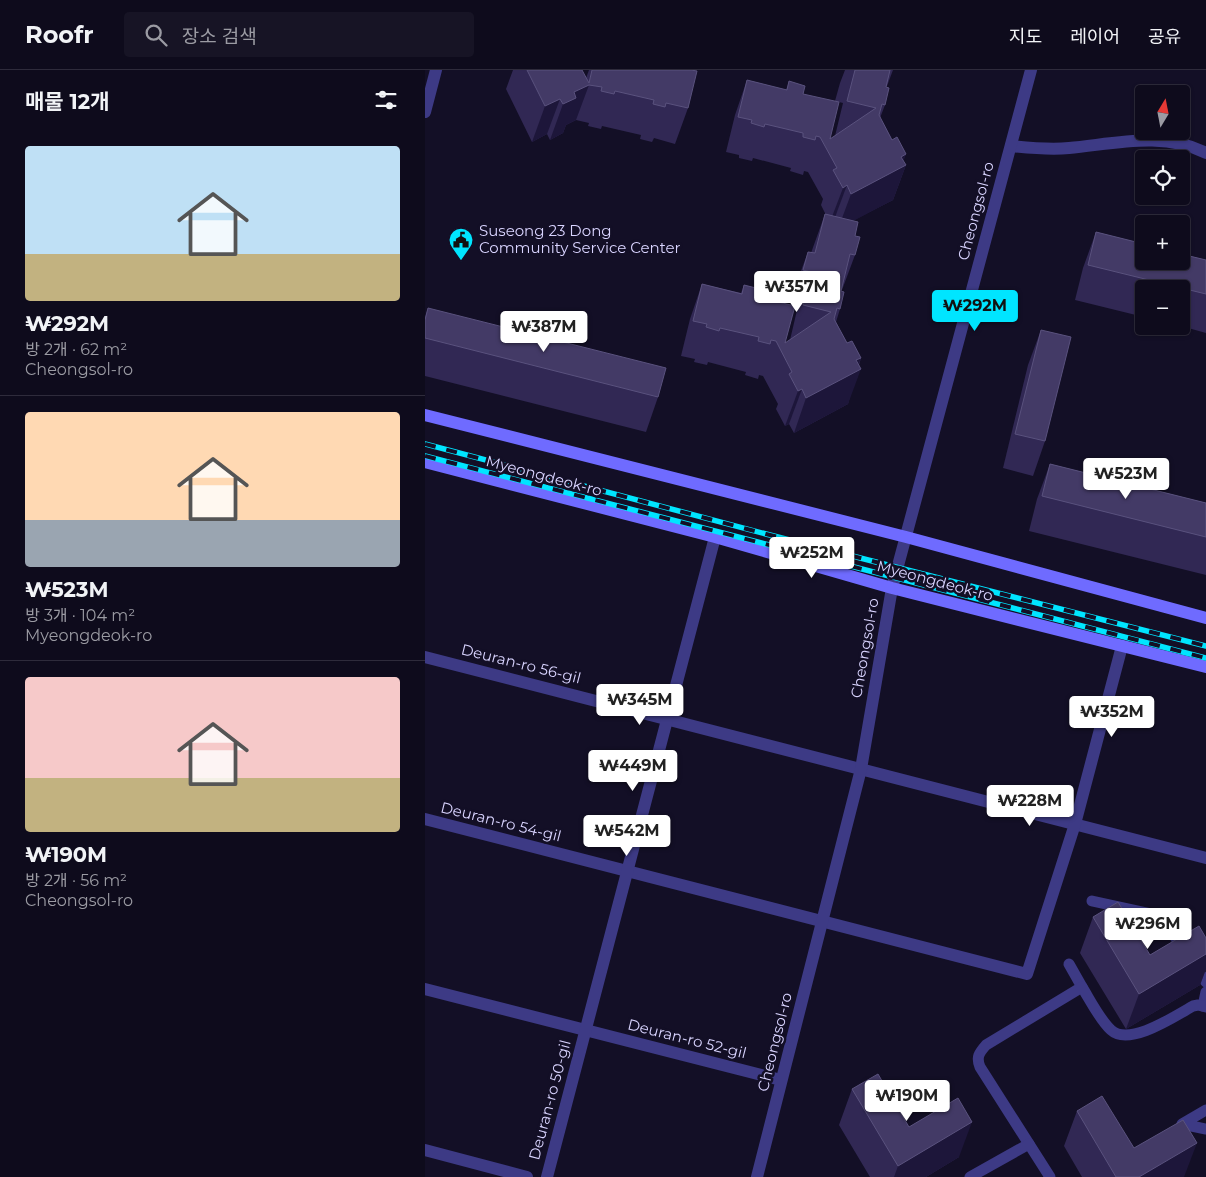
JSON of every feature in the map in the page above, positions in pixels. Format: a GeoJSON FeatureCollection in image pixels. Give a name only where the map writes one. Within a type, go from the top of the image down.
{"type":"FeatureCollection","features":[{"type":"Feature","properties":{"kind":"main road","name":"Myeongdeok-ro"},"geometry":{"type":"LineString","coordinates":[[425,415],[906,537],[1206,618]]}},
{"type":"Feature","properties":{"kind":"main road","name":"Myeongdeok-ro"},"geometry":{"type":"LineString","coordinates":[[425,462],[715,537],[892,588],[1206,667]]}},
{"type":"Feature","properties":{"kind":"street"},"geometry":{"type":"LineString","coordinates":[[425,112],[436,70]]}},
{"type":"Feature","properties":{"kind":"street","name":"Cheongsol-ro"},"geometry":{"type":"LineString","coordinates":[[757,1177],[861,769],[892,588],[1031,70]]}},
{"type":"Feature","properties":{"kind":"street"},"geometry":{"type":"LineString","coordinates":[[1011,146],[1047,150],[1143,140],[1170,142],[1206,153]]}},
{"type":"Feature","properties":{"kind":"street"},"geometry":{"type":"LineString","coordinates":[[585,1030],[715,537]]}},
{"type":"Feature","properties":{"kind":"street"},"geometry":{"type":"LineString","coordinates":[[1075,824],[1122,646]]}},
{"type":"Feature","properties":{"kind":"street","name":"Deuran-ro 56-gil"},"geometry":{"type":"LineString","coordinates":[[425,657],[1206,858]]}},
{"type":"Feature","properties":{"kind":"street","name":"Deuran-ro 54-gil"},"geometry":{"type":"LineString","coordinates":[[425,819],[1027,974],[1075,824]]}},
{"type":"Feature","properties":{"kind":"street","name":"Deuran-ro 52-gil"},"geometry":{"type":"LineString","coordinates":[[425,989],[781,1080]]}},
{"type":"Feature","properties":{"kind":"street","name":"Deuran-ro 50-gil"},"geometry":{"type":"LineString","coordinates":[[547,1177],[585,1030]]}},
{"type":"Feature","properties":{"kind":"street","name":"Deuran-ro 50-gil"},"geometry":{"type":"LineString","coordinates":[[425,1150],[527,1177]]}},
{"type":"Feature","properties":{"kind":"lane"},"geometry":{"type":"LineString","coordinates":[[1092,901],[1161,916],[1204,976]]}},
{"type":"Feature","properties":{"kind":"lane"},"geometry":{"type":"LineString","coordinates":[[1069,964],[1111,1030],[1126,1035],[1140,1034],[1193,1006],[1204,1006],[1206,992]]}},
{"type":"Feature","properties":{"kind":"lane"},"geometry":{"type":"LineString","coordinates":[[1050,1177],[979,1068],[977,1061],[979,1053],[986,1045],[1082,987]]}},
{"type":"Feature","properties":{"kind":"lane"},"geometry":{"type":"LineString","coordinates":[[1206,1110],[1182,1124],[1206,1129]]}},
{"type":"Feature","properties":{"kind":"lane"},"geometry":{"type":"LineString","coordinates":[[970,1177],[1029,1144]]}},
{"type":"Feature","properties":{"kind":"building"},"geometry":{"type":"Polygon","coordinates":[[[527,70],[582,70],[589,83],[592,70],[697,71],[688,108],[666,103],[665,107],[653,104],[654,100],[615,91],[614,94],[601,91],[602,87],[589,85],[574,92],[576,98],[563,104],[560,99],[545,106],[527,70]]]}},
{"type":"Feature","properties":{"kind":"building"},"geometry":{"type":"Polygon","coordinates":[[[855,70],[890,70],[886,87],[889,88],[885,105],[882,104],[879,115],[892,140],[897,137],[906,154],[901,157],[906,165],[851,194],[847,185],[843,188],[833,170],[837,168],[820,137],[816,136],[815,140],[803,137],[803,133],[765,124],[764,127],[751,123],[752,120],[738,117],[747,80],[787,90],[789,81],[805,86],[803,94],[839,102],[830,139],[876,108],[847,101],[855,70]]]}},
{"type":"Feature","properties":{"kind":"building"},"geometry":{"type":"Polygon","coordinates":[[[825,214],[858,222],[855,236],[860,237],[855,255],[850,254],[841,291],[844,292],[840,309],[837,308],[834,319],[847,343],[852,341],[861,358],[856,360],[861,369],[806,398],[802,389],[798,391],[789,374],[792,372],[776,341],[771,340],[770,344],[758,341],[759,337],[720,328],[719,331],[706,327],[707,324],[693,321],[702,284],[742,294],[744,285],[760,289],[758,297],[795,306],[785,343],[831,312],[803,305],[811,272],[803,270],[808,252],[815,253],[825,214]]]}},
{"type":"Feature","properties":{"kind":"building"},"geometry":{"type":"Polygon","coordinates":[[[1096,232],[1135,242],[1135,270],[1190,270],[1190,256],[1206,260],[1206,294],[1190,290],[1190,280],[1149,280],[1088,265],[1096,232]]]}},
{"type":"Feature","properties":{"kind":"building"},"geometry":{"type":"Polygon","coordinates":[[[428,308],[666,368],[658,397],[425,338],[425,320],[428,308]]]}},
{"type":"Feature","properties":{"kind":"building"},"geometry":{"type":"Polygon","coordinates":[[[1041,330],[1071,337],[1045,441],[1015,434],[1041,330]]]}},
{"type":"Feature","properties":{"kind":"building"},"geometry":{"type":"Polygon","coordinates":[[[1050,464],[1206,503],[1206,537],[1042,496],[1050,464]]]}},
{"type":"Feature","properties":{"kind":"building"},"geometry":{"type":"Polygon","coordinates":[[[1118,902],[1150,955],[1199,926],[1206,938],[1206,954],[1139,994],[1093,917],[1118,902]]]}},
{"type":"Feature","properties":{"kind":"building"},"geometry":{"type":"Polygon","coordinates":[[[878,1074],[909,1127],[958,1098],[972,1122],[898,1166],[852,1089],[878,1074]]]}},
{"type":"Feature","properties":{"kind":"building"},"geometry":{"type":"Polygon","coordinates":[[[1102,1096],[1134,1148],[1183,1120],[1197,1143],[1139,1177],[1116,1177],[1077,1111],[1102,1096]]]}},
{"type":"Feature","properties":{"kind":"railway"},"geometry":{"type":"LineString","coordinates":[[425,444],[766,534],[1206,646]]}},
{"type":"Feature","properties":{"kind":"railway"},"geometry":{"type":"LineString","coordinates":[[425,456],[1206,658]]}},
{"type":"Feature","properties":{"kind":"place","name":"Suseong 23 Dong Community Service Center"},"geometry":{"type":"Point","coordinates":[461,261]}}]}
